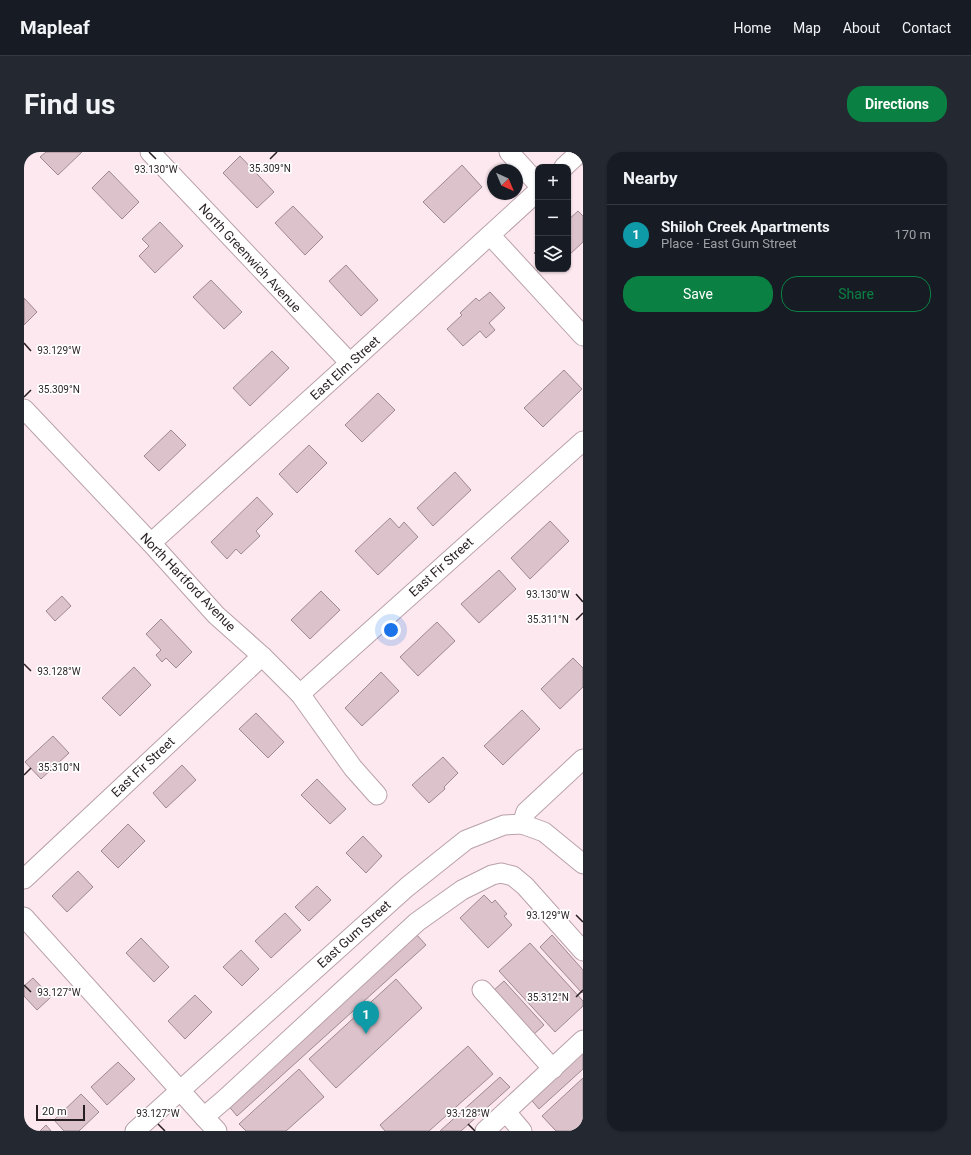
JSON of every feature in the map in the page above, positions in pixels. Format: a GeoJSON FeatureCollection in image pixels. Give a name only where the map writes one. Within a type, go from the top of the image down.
{"type":"FeatureCollection","features":[{"type":"Feature","properties":{"kind":"street","name":"North Greenwich Avenue"},"geometry":{"type":"LineString","coordinates":[[150,152],[350,363]]}},
{"type":"Feature","properties":{"kind":"street"},"geometry":{"type":"LineString","coordinates":[[509,152],[535,181]]}},
{"type":"Feature","properties":{"kind":"street"},"geometry":{"type":"LineString","coordinates":[[567,164],[580,152]]}},
{"type":"Feature","properties":{"kind":"street","name":"East Elm Street"},"geometry":{"type":"LineString","coordinates":[[150,543],[535,194]]}},
{"type":"Feature","properties":{"kind":"street"},"geometry":{"type":"LineString","coordinates":[[490,235],[583,336]]}},
{"type":"Feature","properties":{"kind":"street","name":"North Hartford Avenue"},"geometry":{"type":"LineString","coordinates":[[24,409],[216,615],[262,656],[300,694],[337,746],[377,795]]}},
{"type":"Feature","properties":{"kind":"street","name":"East Fir Street"},"geometry":{"type":"LineString","coordinates":[[300,694],[583,441]]}},
{"type":"Feature","properties":{"kind":"street","name":"East Fir Street"},"geometry":{"type":"LineString","coordinates":[[24,879],[262,656]]}},
{"type":"Feature","properties":{"kind":"street"},"geometry":{"type":"LineString","coordinates":[[583,759],[526,812],[522,824],[544,832],[583,864]]}},
{"type":"Feature","properties":{"kind":"street","name":"East Gum Street"},"geometry":{"type":"LineString","coordinates":[[135,1131],[407,887],[466,840],[504,825],[522,824]]}},
{"type":"Feature","properties":{"kind":"street"},"geometry":{"type":"LineString","coordinates":[[204,1116],[225,1099],[416,922],[462,890],[492,875],[501,873],[513,876],[525,886],[583,951]]}},
{"type":"Feature","properties":{"kind":"street"},"geometry":{"type":"LineString","coordinates":[[24,917],[217,1131]]}},
{"type":"Feature","properties":{"kind":"street"},"geometry":{"type":"LineString","coordinates":[[482,990],[553,1069]]}},
{"type":"Feature","properties":{"kind":"street"},"geometry":{"type":"LineString","coordinates":[[485,1131],[583,1040]]}},
{"type":"Feature","properties":{"kind":"street"},"geometry":{"type":"LineString","coordinates":[[506,1112],[522,1131]]}},
{"type":"Feature","properties":{"kind":"building"},"geometry":{"type":"Polygon","coordinates":[[[46,152],[82,152],[58,175],[40,157],[46,152]]]}},
{"type":"Feature","properties":{"kind":"building"},"geometry":{"type":"Polygon","coordinates":[[[240,156],[274,192],[257,208],[223,173],[240,156]]]}},
{"type":"Feature","properties":{"kind":"building"},"geometry":{"type":"Polygon","coordinates":[[[462,165],[482,187],[444,223],[423,202],[462,165]]]}},
{"type":"Feature","properties":{"kind":"building"},"geometry":{"type":"Polygon","coordinates":[[[109,171],[139,202],[122,219],[92,188],[109,171]]]}},
{"type":"Feature","properties":{"kind":"building"},"geometry":{"type":"Polygon","coordinates":[[[293,206],[323,237],[305,255],[275,223],[293,206]]]}},
{"type":"Feature","properties":{"kind":"building"},"geometry":{"type":"Polygon","coordinates":[[[578,211],[583,216],[583,242],[571,253],[571,236],[571,217],[578,211]]]}},
{"type":"Feature","properties":{"kind":"building"},"geometry":{"type":"Polygon","coordinates":[[[160,222],[183,246],[155,273],[139,256],[149,246],[142,239],[160,222]]]}},
{"type":"Feature","properties":{"kind":"building"},"geometry":{"type":"Polygon","coordinates":[[[346,265],[378,300],[361,316],[329,281],[346,265]]]}},
{"type":"Feature","properties":{"kind":"building"},"geometry":{"type":"Polygon","coordinates":[[[211,280],[242,312],[224,329],[193,297],[211,280]]]}},
{"type":"Feature","properties":{"kind":"building"},"geometry":{"type":"Polygon","coordinates":[[[490,292],[505,308],[489,323],[495,330],[486,338],[480,331],[463,346],[447,329],[462,315],[460,313],[476,298],[479,301],[490,292]]]}},
{"type":"Feature","properties":{"kind":"building"},"geometry":{"type":"Polygon","coordinates":[[[24,298],[37,312],[24,325],[24,298]]]}},
{"type":"Feature","properties":{"kind":"building"},"geometry":{"type":"Polygon","coordinates":[[[272,351],[289,368],[250,406],[233,388],[272,351]]]}},
{"type":"Feature","properties":{"kind":"building"},"geometry":{"type":"Polygon","coordinates":[[[564,370],[582,389],[543,427],[524,408],[564,370]]]}},
{"type":"Feature","properties":{"kind":"building"},"geometry":{"type":"Polygon","coordinates":[[[378,393],[395,410],[362,442],[345,425],[378,393]]]}},
{"type":"Feature","properties":{"kind":"building"},"geometry":{"type":"Polygon","coordinates":[[[171,430],[186,445],[159,471],[144,456],[171,430]]]}},
{"type":"Feature","properties":{"kind":"building"},"geometry":{"type":"Polygon","coordinates":[[[309,445],[327,463],[297,493],[279,474],[309,445]]]}},
{"type":"Feature","properties":{"kind":"building"},"geometry":{"type":"Polygon","coordinates":[[[455,472],[471,490],[433,526],[417,508],[455,472]]]}},
{"type":"Feature","properties":{"kind":"building"},"geometry":{"type":"Polygon","coordinates":[[[257,497],[273,514],[256,531],[260,536],[241,554],[236,549],[227,559],[211,542],[257,497]]]}},
{"type":"Feature","properties":{"kind":"building"},"geometry":{"type":"Polygon","coordinates":[[[390,518],[399,528],[404,522],[418,537],[378,575],[355,551],[390,518]]]}},
{"type":"Feature","properties":{"kind":"building"},"geometry":{"type":"Polygon","coordinates":[[[550,521],[569,541],[530,579],[511,558],[550,521]]]}},
{"type":"Feature","properties":{"kind":"building"},"geometry":{"type":"Polygon","coordinates":[[[499,570],[516,589],[479,623],[461,604],[499,570]]]}},
{"type":"Feature","properties":{"kind":"building"},"geometry":{"type":"Polygon","coordinates":[[[321,591],[340,610],[310,639],[291,620],[321,591]]]}},
{"type":"Feature","properties":{"kind":"building"},"geometry":{"type":"Polygon","coordinates":[[[62,596],[71,606],[55,621],[46,611],[62,596]]]}},
{"type":"Feature","properties":{"kind":"building"},"geometry":{"type":"Polygon","coordinates":[[[161,619],[192,652],[176,668],[166,658],[162,662],[156,655],[161,650],[146,634],[161,619]]]}},
{"type":"Feature","properties":{"kind":"building"},"geometry":{"type":"Polygon","coordinates":[[[437,622],[455,641],[418,676],[400,657],[437,622]]]}},
{"type":"Feature","properties":{"kind":"building"},"geometry":{"type":"Polygon","coordinates":[[[573,658],[583,668],[583,687],[560,709],[541,689],[573,658]]]}},
{"type":"Feature","properties":{"kind":"building"},"geometry":{"type":"Polygon","coordinates":[[[134,667],[151,685],[120,716],[102,698],[134,667]]]}},
{"type":"Feature","properties":{"kind":"building"},"geometry":{"type":"Polygon","coordinates":[[[381,672],[399,691],[362,726],[345,708],[381,672]]]}},
{"type":"Feature","properties":{"kind":"building"},"geometry":{"type":"Polygon","coordinates":[[[522,710],[540,729],[503,765],[484,746],[522,710]]]}},
{"type":"Feature","properties":{"kind":"building"},"geometry":{"type":"Polygon","coordinates":[[[256,713],[284,742],[268,758],[239,729],[256,713]]]}},
{"type":"Feature","properties":{"kind":"building"},"geometry":{"type":"Polygon","coordinates":[[[53,736],[69,753],[41,779],[25,762],[53,736]]]}},
{"type":"Feature","properties":{"kind":"building"},"geometry":{"type":"Polygon","coordinates":[[[443,757],[458,773],[444,787],[445,789],[429,803],[412,785],[443,757]]]}},
{"type":"Feature","properties":{"kind":"building"},"geometry":{"type":"Polygon","coordinates":[[[182,765],[196,780],[166,808],[153,793],[182,765]]]}},
{"type":"Feature","properties":{"kind":"building"},"geometry":{"type":"Polygon","coordinates":[[[317,779],[346,809],[330,824],[301,795],[317,779]]]}},
{"type":"Feature","properties":{"kind":"building"},"geometry":{"type":"Polygon","coordinates":[[[128,824],[145,841],[118,868],[101,851],[128,824]]]}},
{"type":"Feature","properties":{"kind":"building"},"geometry":{"type":"Polygon","coordinates":[[[363,836],[382,856],[366,873],[346,853],[363,836]]]}},
{"type":"Feature","properties":{"kind":"building"},"geometry":{"type":"Polygon","coordinates":[[[78,871],[93,887],[67,912],[52,896],[78,871]]]}},
{"type":"Feature","properties":{"kind":"building"},"geometry":{"type":"Polygon","coordinates":[[[317,886],[331,900],[309,921],[295,907],[317,886]]]}},
{"type":"Feature","properties":{"kind":"building"},"geometry":{"type":"Polygon","coordinates":[[[484,895],[492,903],[495,900],[507,914],[504,916],[512,925],[488,948],[460,918],[484,895]]]}},
{"type":"Feature","properties":{"kind":"building"},"geometry":{"type":"Polygon","coordinates":[[[285,913],[301,930],[271,958],[255,941],[285,913]]]}},
{"type":"Feature","properties":{"kind":"building"},"geometry":{"type":"Polygon","coordinates":[[[416,934],[426,945],[237,1116],[227,1104],[416,934]]]}},
{"type":"Feature","properties":{"kind":"building"},"geometry":{"type":"Polygon","coordinates":[[[552,935],[583,970],[582,993],[540,947],[552,935]]]}},
{"type":"Feature","properties":{"kind":"building"},"geometry":{"type":"Polygon","coordinates":[[[141,938],[169,967],[154,982],[126,953],[141,938]]]}},
{"type":"Feature","properties":{"kind":"building"},"geometry":{"type":"Polygon","coordinates":[[[530,943],[583,1001],[583,1006],[555,1032],[499,971],[530,943]]]}},
{"type":"Feature","properties":{"kind":"building"},"geometry":{"type":"Polygon","coordinates":[[[241,950],[259,969],[242,986],[223,967],[241,950]]]}},
{"type":"Feature","properties":{"kind":"building"},"geometry":{"type":"Polygon","coordinates":[[[33,978],[51,997],[37,1010],[24,996],[24,986],[33,978]]]}},
{"type":"Feature","properties":{"kind":"building"},"geometry":{"type":"Polygon","coordinates":[[[396,979],[422,1008],[336,1088],[309,1059],[396,979]]]}},
{"type":"Feature","properties":{"kind":"building"},"geometry":{"type":"Polygon","coordinates":[[[504,981],[544,1025],[533,1035],[493,991],[504,981]]]}},
{"type":"Feature","properties":{"kind":"building"},"geometry":{"type":"Polygon","coordinates":[[[195,995],[212,1012],[185,1039],[168,1021],[195,995]]]}},
{"type":"Feature","properties":{"kind":"building"},"geometry":{"type":"Polygon","coordinates":[[[583,1045],[583,1069],[539,1109],[528,1096],[583,1045]]]}},
{"type":"Feature","properties":{"kind":"building"},"geometry":{"type":"Polygon","coordinates":[[[468,1046],[493,1074],[429,1131],[385,1131],[380,1125],[468,1046]]]}},
{"type":"Feature","properties":{"kind":"building"},"geometry":{"type":"Polygon","coordinates":[[[118,1062],[135,1079],[107,1105],[91,1087],[118,1062]]]}},
{"type":"Feature","properties":{"kind":"building"},"geometry":{"type":"Polygon","coordinates":[[[299,1069],[324,1097],[286,1131],[246,1131],[239,1124],[299,1069]]]}},
{"type":"Feature","properties":{"kind":"building"},"geometry":{"type":"Polygon","coordinates":[[[500,1077],[510,1087],[461,1131],[440,1131],[500,1077]]]}},
{"type":"Feature","properties":{"kind":"building"},"geometry":{"type":"Polygon","coordinates":[[[583,1078],[583,1128],[579,1131],[556,1131],[542,1116],[583,1078]]]}},
{"type":"Feature","properties":{"kind":"building"},"geometry":{"type":"Polygon","coordinates":[[[81,1094],[99,1112],[79,1131],[64,1131],[54,1120],[81,1094]]]}},
{"type":"Feature","properties":{"kind":"building"},"geometry":{"type":"Polygon","coordinates":[[[46,1125],[51,1131],[40,1131],[46,1125]]]}},
{"type":"Feature","properties":{"kind":"place","name":"Shiloh Creek Apartments"},"geometry":{"type":"Point","coordinates":[366,1034]}}]}
